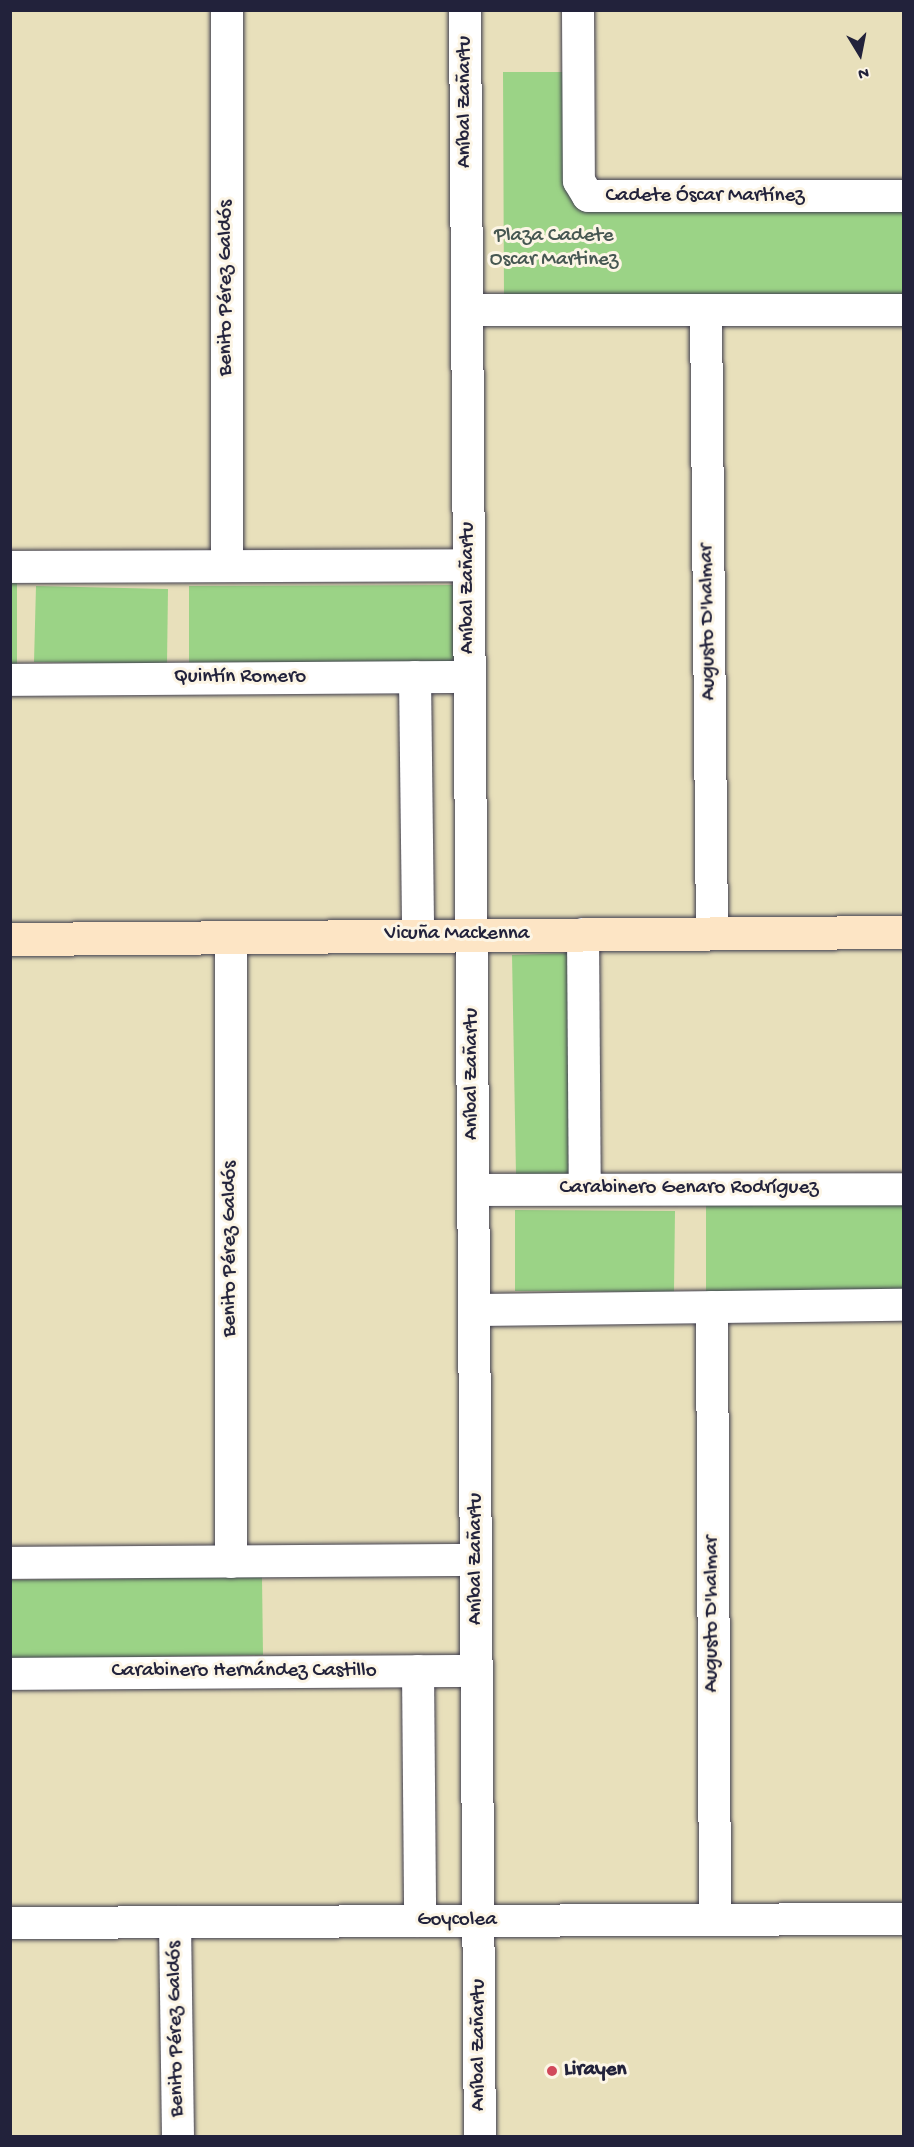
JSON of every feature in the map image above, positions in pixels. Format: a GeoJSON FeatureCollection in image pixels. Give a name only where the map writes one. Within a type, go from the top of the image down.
{"type":"FeatureCollection","features":[{"type":"Feature","properties":{"kind":"main road","name":"Vicuña Mackenna"},"geometry":{"type":"LineString","coordinates":[[10,939],[903,932]]}},
{"type":"Feature","properties":{"kind":"street","name":"Benito Pérez Galdós"},"geometry":{"type":"LineString","coordinates":[[227,10],[227,566]]}},
{"type":"Feature","properties":{"kind":"street","name":"Aníbal Zañartu"},"geometry":{"type":"LineString","coordinates":[[465,10],[480,2136]]}},
{"type":"Feature","properties":{"kind":"street","name":"Cadete Óscar Martínez"},"geometry":{"type":"LineString","coordinates":[[578,10],[579,181],[588,196],[903,196]]}},
{"type":"Feature","properties":{"kind":"street"},"geometry":{"type":"LineString","coordinates":[[468,310],[903,310]]}},
{"type":"Feature","properties":{"kind":"street","name":"Augusto D'halmar"},"geometry":{"type":"LineString","coordinates":[[706,310],[712,933]]}},
{"type":"Feature","properties":{"kind":"street"},"geometry":{"type":"LineString","coordinates":[[10,567],[469,565]]}},
{"type":"Feature","properties":{"kind":"street"},"geometry":{"type":"LineString","coordinates":[[415,677],[418,936]]}},
{"type":"Feature","properties":{"kind":"street","name":"Quintín Romero"},"geometry":{"type":"LineString","coordinates":[[10,680],[470,677]]}},
{"type":"Feature","properties":{"kind":"street"},"geometry":{"type":"LineString","coordinates":[[583,934],[585,1190]]}},
{"type":"Feature","properties":{"kind":"street","name":"Benito Pérez Galdós"},"geometry":{"type":"LineString","coordinates":[[231,937],[231,1562]]}},
{"type":"Feature","properties":{"kind":"street","name":"Carabinero Genaro Rodríguez"},"geometry":{"type":"LineString","coordinates":[[474,1190],[903,1189]]}},
{"type":"Feature","properties":{"kind":"street"},"geometry":{"type":"LineString","coordinates":[[475,1310],[903,1305]]}},
{"type":"Feature","properties":{"kind":"street","name":"Augusto D'halmar"},"geometry":{"type":"LineString","coordinates":[[712,1307],[714,1920]]}},
{"type":"Feature","properties":{"kind":"street"},"geometry":{"type":"LineString","coordinates":[[10,1563],[476,1560]]}},
{"type":"Feature","properties":{"kind":"street"},"geometry":{"type":"LineString","coordinates":[[418,1671],[420,1921]]}},
{"type":"Feature","properties":{"kind":"street","name":"Carabinero Hernández Castillo"},"geometry":{"type":"LineString","coordinates":[[10,1674],[477,1671]]}},
{"type":"Feature","properties":{"kind":"street","name":"Goycolea"},"geometry":{"type":"LineString","coordinates":[[10,1923],[903,1919]]}},
{"type":"Feature","properties":{"kind":"street","name":"Benito Pérez Galdós"},"geometry":{"type":"LineString","coordinates":[[175,1922],[178,2136]]}},
{"type":"Feature","properties":{"kind":"green space","name":"Plaza Cadete Oscar Martinez"},"geometry":{"type":"Polygon","coordinates":[[[503,72],[572,72],[573,202],[903,200],[903,298],[504,300],[503,72]]]}},
{"type":"Feature","properties":{"kind":"green space"},"geometry":{"type":"Polygon","coordinates":[[[11,583],[17,583],[17,668],[11,668],[11,583]]]}},
{"type":"Feature","properties":{"kind":"green space"},"geometry":{"type":"Polygon","coordinates":[[[461,585],[462,664],[189,665],[189,586],[461,585]]]}},
{"type":"Feature","properties":{"kind":"green space"},"geometry":{"type":"Polygon","coordinates":[[[36,586],[168,589],[167,664],[34,662],[36,586]]]}},
{"type":"Feature","properties":{"kind":"green space"},"geometry":{"type":"Polygon","coordinates":[[[573,953],[577,1174],[516,1175],[512,955],[573,953]]]}},
{"type":"Feature","properties":{"kind":"green space"},"geometry":{"type":"Polygon","coordinates":[[[706,1205],[903,1205],[903,1292],[706,1291],[706,1205]]]}},
{"type":"Feature","properties":{"kind":"green space"},"geometry":{"type":"Polygon","coordinates":[[[515,1210],[675,1211],[674,1292],[515,1291],[515,1210]]]}},
{"type":"Feature","properties":{"kind":"green space"},"geometry":{"type":"Polygon","coordinates":[[[262,1577],[263,1655],[11,1659],[10,1580],[262,1577]]]}},
{"type":"Feature","properties":{"kind":"place","name":"Lirayen"},"geometry":{"type":"Point","coordinates":[552,2071]}}]}
